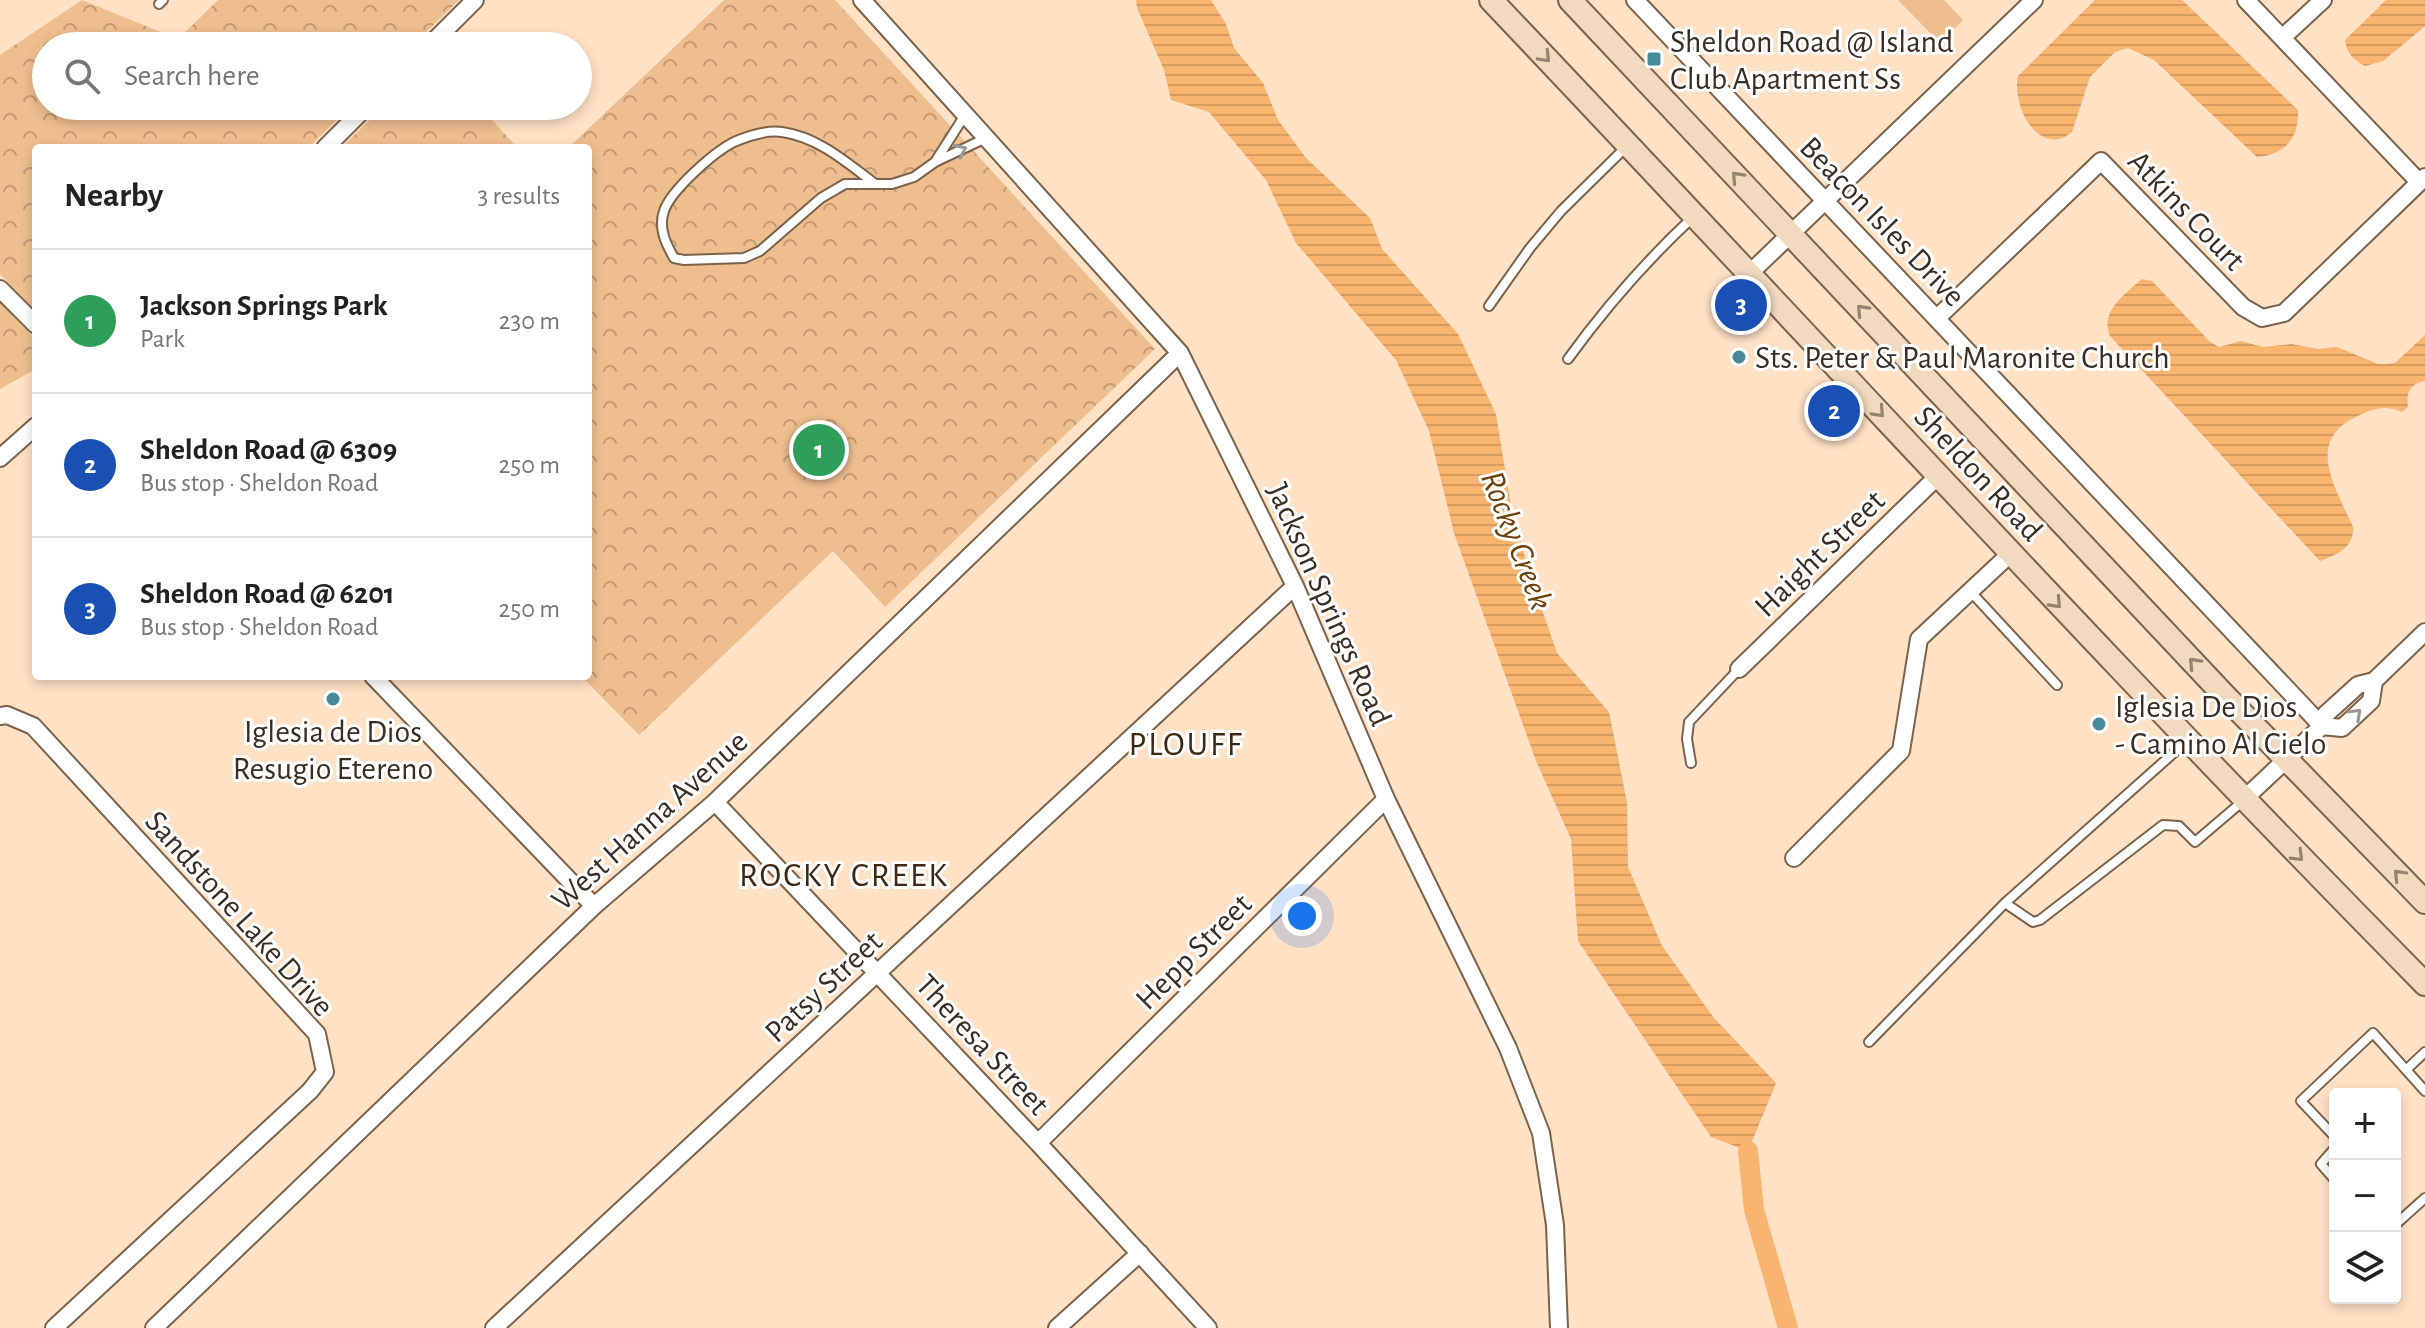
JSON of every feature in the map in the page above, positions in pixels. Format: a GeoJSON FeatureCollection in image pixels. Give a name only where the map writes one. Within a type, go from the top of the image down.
{"type":"FeatureCollection","features":[{"type":"Feature","properties":{"kind":"main road","name":"Sheldon Road"},"geometry":{"type":"LineString","coordinates":[[1491,0],[2243,800],[2425,984]]}},
{"type":"Feature","properties":{"kind":"main road","name":"Sheldon Road"},"geometry":{"type":"LineString","coordinates":[[1570,0],[2286,760],[2425,902]]}},
{"type":"Feature","properties":{"kind":"street"},"geometry":{"type":"LineString","coordinates":[[443,32],[475,0]]}},
{"type":"Feature","properties":{"kind":"street","name":"Jackson Springs Road"},"geometry":{"type":"LineString","coordinates":[[862,0],[1180,353],[1295,586],[1386,799],[1508,1048],[1541,1133],[1555,1225],[1559,1328]]}},
{"type":"Feature","properties":{"kind":"street","name":"Beacon Isles Drive"},"geometry":{"type":"LineString","coordinates":[[1635,0],[2322,726]]}},
{"type":"Feature","properties":{"kind":"street"},"geometry":{"type":"LineString","coordinates":[[1750,273],[2034,0]]}},
{"type":"Feature","properties":{"kind":"street"},"geometry":{"type":"LineString","coordinates":[[2246,0],[2422,180]]}},
{"type":"Feature","properties":{"kind":"street"},"geometry":{"type":"LineString","coordinates":[[2282,38],[2323,0]]}},
{"type":"Feature","properties":{"kind":"street"},"geometry":{"type":"LineString","coordinates":[[329,144],[353,120]]}},
{"type":"Feature","properties":{"kind":"street","name":"Atkins Court"},"geometry":{"type":"LineString","coordinates":[[1937,318],[2101,161],[2243,307],[2262,318],[2284,313],[2422,180]]}},
{"type":"Feature","properties":{"kind":"street"},"geometry":{"type":"LineString","coordinates":[[0,289],[32,321]]}},
{"type":"Feature","properties":{"kind":"street","name":"West Hanna Avenue"},"geometry":{"type":"LineString","coordinates":[[154,1328],[594,906],[715,802],[1180,353]]}},
{"type":"Feature","properties":{"kind":"street"},"geometry":{"type":"LineString","coordinates":[[0,458],[32,430]]}},
{"type":"Feature","properties":{"kind":"street","name":"Haight Street"},"geometry":{"type":"LineString","coordinates":[[1739,669],[1938,476]]}},
{"type":"Feature","properties":{"kind":"street"},"geometry":{"type":"LineString","coordinates":[[1794,858],[1901,751],[1919,639],[2010,554]]}},
{"type":"Feature","properties":{"kind":"street","name":"Patsy Street"},"geometry":{"type":"LineString","coordinates":[[494,1328],[1295,586]]}},
{"type":"Feature","properties":{"kind":"street"},"geometry":{"type":"LineString","coordinates":[[2243,800],[2322,726],[2342,728],[2371,701],[2374,681],[2425,632]]}},
{"type":"Feature","properties":{"kind":"street"},"geometry":{"type":"LineString","coordinates":[[377,680],[594,906]]}},
{"type":"Feature","properties":{"kind":"street","name":"Sandstone Lake Drive"},"geometry":{"type":"LineString","coordinates":[[0,716],[7,715],[33,726],[317,1034],[325,1072],[310,1091],[54,1328]]}},
{"type":"Feature","properties":{"kind":"street","name":"Hepp Street"},"geometry":{"type":"LineString","coordinates":[[1038,1143],[1386,799]]}},
{"type":"Feature","properties":{"kind":"street","name":"Theresa Street"},"geometry":{"type":"LineString","coordinates":[[715,802],[1038,1143],[1208,1328]]}},
{"type":"Feature","properties":{"kind":"street"},"geometry":{"type":"LineString","coordinates":[[1057,1328],[1140,1253]]}},
{"type":"Feature","properties":{"kind":"lane"},"geometry":{"type":"LineString","coordinates":[[935,162],[965,115]]}},
{"type":"Feature","properties":{"kind":"lane"},"geometry":{"type":"LineString","coordinates":[[874,183],[829,149],[805,138],[780,132],[752,135],[732,143],[672,197],[663,213],[663,240],[674,258],[744,258],[760,251],[821,198],[845,184],[892,184],[914,177],[935,162],[986,138]]}},
{"type":"Feature","properties":{"kind":"lane"},"geometry":{"type":"LineString","coordinates":[[1489,306],[1561,211],[1628,145]]}},
{"type":"Feature","properties":{"kind":"lane"},"geometry":{"type":"LineString","coordinates":[[1568,359],[1654,254],[1695,215]]}},
{"type":"Feature","properties":{"kind":"lane"},"geometry":{"type":"LineString","coordinates":[[1970,591],[2057,685]]}},
{"type":"Feature","properties":{"kind":"lane"},"geometry":{"type":"LineString","coordinates":[[1691,763],[1687,739],[1689,722],[1739,669]]}},
{"type":"Feature","properties":{"kind":"lane"},"geometry":{"type":"LineString","coordinates":[[1869,1042],[2005,903],[2187,741]]}},
{"type":"Feature","properties":{"kind":"lane"},"geometry":{"type":"LineString","coordinates":[[2005,903],[2033,922],[2040,920],[2163,825],[2179,826],[2195,842],[2243,800]]}},
{"type":"Feature","properties":{"kind":"lane"},"geometry":{"type":"LineString","coordinates":[[2329,1131],[2301,1101],[2373,1033],[2425,1091]]}},
{"type":"Feature","properties":{"kind":"lane"},"geometry":{"type":"LineString","coordinates":[[2406,1070],[2425,1052]]}},
{"type":"Feature","properties":{"kind":"lane"},"geometry":{"type":"LineString","coordinates":[[2329,1155],[2321,1164],[2329,1173]]}},
{"type":"Feature","properties":{"kind":"lane"},"geometry":{"type":"LineString","coordinates":[[2401,1220],[2425,1198]]}},
{"type":"Feature","properties":{"kind":"green space"},"geometry":{"type":"Polygon","coordinates":[[[82,0],[161,32],[34,32],[82,0]]]}},
{"type":"Feature","properties":{"kind":"green space"},"geometry":{"type":"Polygon","coordinates":[[[218,0],[459,0],[426,32],[185,32],[218,0]]]}},
{"type":"Feature","properties":{"kind":"green space"},"geometry":{"type":"Polygon","coordinates":[[[724,0],[835,0],[1155,349],[885,607],[833,551],[639,735],[585,680],[592,680],[592,144],[572,144],[724,0]]]}},
{"type":"Feature","properties":{"kind":"green space"},"geometry":{"type":"Polygon","coordinates":[[[1898,0],[1944,0],[1963,20],[1940,43],[1898,0]]]}},
{"type":"Feature","properties":{"kind":"green space"},"geometry":{"type":"Polygon","coordinates":[[[32,34],[32,120],[337,120],[312,144],[32,144],[32,307],[0,274],[0,55],[32,34]]]}},
{"type":"Feature","properties":{"kind":"green space"},"geometry":{"type":"Polygon","coordinates":[[[370,120],[492,120],[513,143],[513,144],[345,144],[370,120]]]}},
{"type":"Feature","properties":{"kind":"green space"},"geometry":{"type":"Polygon","coordinates":[[[0,303],[32,336],[32,371],[0,389],[0,303]]]}},
{"type":"Feature","properties":{"kind":"water","name":"Rocky Creek"},"geometry":{"type":"Polygon","coordinates":[[[1136,0],[1211,0],[1226,24],[1234,48],[1263,83],[1278,120],[1306,158],[1370,218],[1382,249],[1458,334],[1496,414],[1510,500],[1528,569],[1557,653],[1609,712],[1627,803],[1628,867],[1662,946],[1714,1018],[1776,1083],[1748,1151],[1711,1137],[1578,941],[1571,839],[1536,761],[1454,533],[1429,431],[1396,360],[1296,243],[1266,180],[1209,112],[1171,100],[1164,70],[1136,0]]]}},
{"type":"Feature","properties":{"kind":"water"},"geometry":{"type":"Polygon","coordinates":[[[2095,0],[2182,0],[2298,110],[2293,137],[2283,148],[2257,157],[2154,60],[2128,48],[2115,52],[2090,77],[2072,132],[2060,139],[2049,139],[2039,134],[2023,114],[2017,88],[2018,76],[2095,0]]]}},
{"type":"Feature","properties":{"kind":"water"},"geometry":{"type":"Polygon","coordinates":[[[2386,0],[2425,0],[2425,26],[2383,61],[2365,66],[2351,56],[2345,40],[2386,0]]]}},
{"type":"Feature","properties":{"kind":"water"},"geometry":{"type":"Polygon","coordinates":[[[2142,279],[2152,281],[2210,342],[2219,347],[2241,341],[2263,347],[2292,344],[2318,349],[2337,347],[2378,364],[2386,364],[2395,363],[2425,335],[2425,381],[2415,384],[2410,390],[2408,407],[2402,412],[2375,409],[2343,425],[2332,437],[2328,465],[2353,527],[2351,540],[2344,549],[2320,561],[2110,336],[2108,319],[2111,311],[2142,279]]]}},
{"type":"Feature","properties":{"kind":"waterway"},"geometry":{"type":"LineString","coordinates":[[1748,1151],[1754,1210],[1788,1328]]}},
{"type":"Feature","properties":{"kind":"place","name":"Sheldon Road @ Island Club Apartment Ss"},"geometry":{"type":"Point","coordinates":[1654,59]}},
{"type":"Feature","properties":{"kind":"place","name":"Sheldon Road @ 6201"},"geometry":{"type":"Point","coordinates":[1741,305]}},
{"type":"Feature","properties":{"kind":"place","name":"Sts. Peter & Paul Maronite Church"},"geometry":{"type":"Point","coordinates":[1739,357]}},
{"type":"Feature","properties":{"kind":"place","name":"Sheldon Road @ 6309"},"geometry":{"type":"Point","coordinates":[1834,411]}},
{"type":"Feature","properties":{"kind":"place","name":"Jackson Springs Park"},"geometry":{"type":"Point","coordinates":[819,450]}},
{"type":"Feature","properties":{"kind":"place","name":"Iglesia de Dios Resugio Etereno"},"geometry":{"type":"Point","coordinates":[333,699]}},
{"type":"Feature","properties":{"kind":"place","name":"Iglesia De Dios - Camino Al Cielo"},"geometry":{"type":"Point","coordinates":[2099,724]}},
{"type":"Feature","properties":{"kind":"district","name":"PLOUFF"},"geometry":{"type":"Point","coordinates":[1186,743]}},
{"type":"Feature","properties":{"kind":"district","name":"ROCKY CREEK"},"geometry":{"type":"Point","coordinates":[844,874]}}]}
